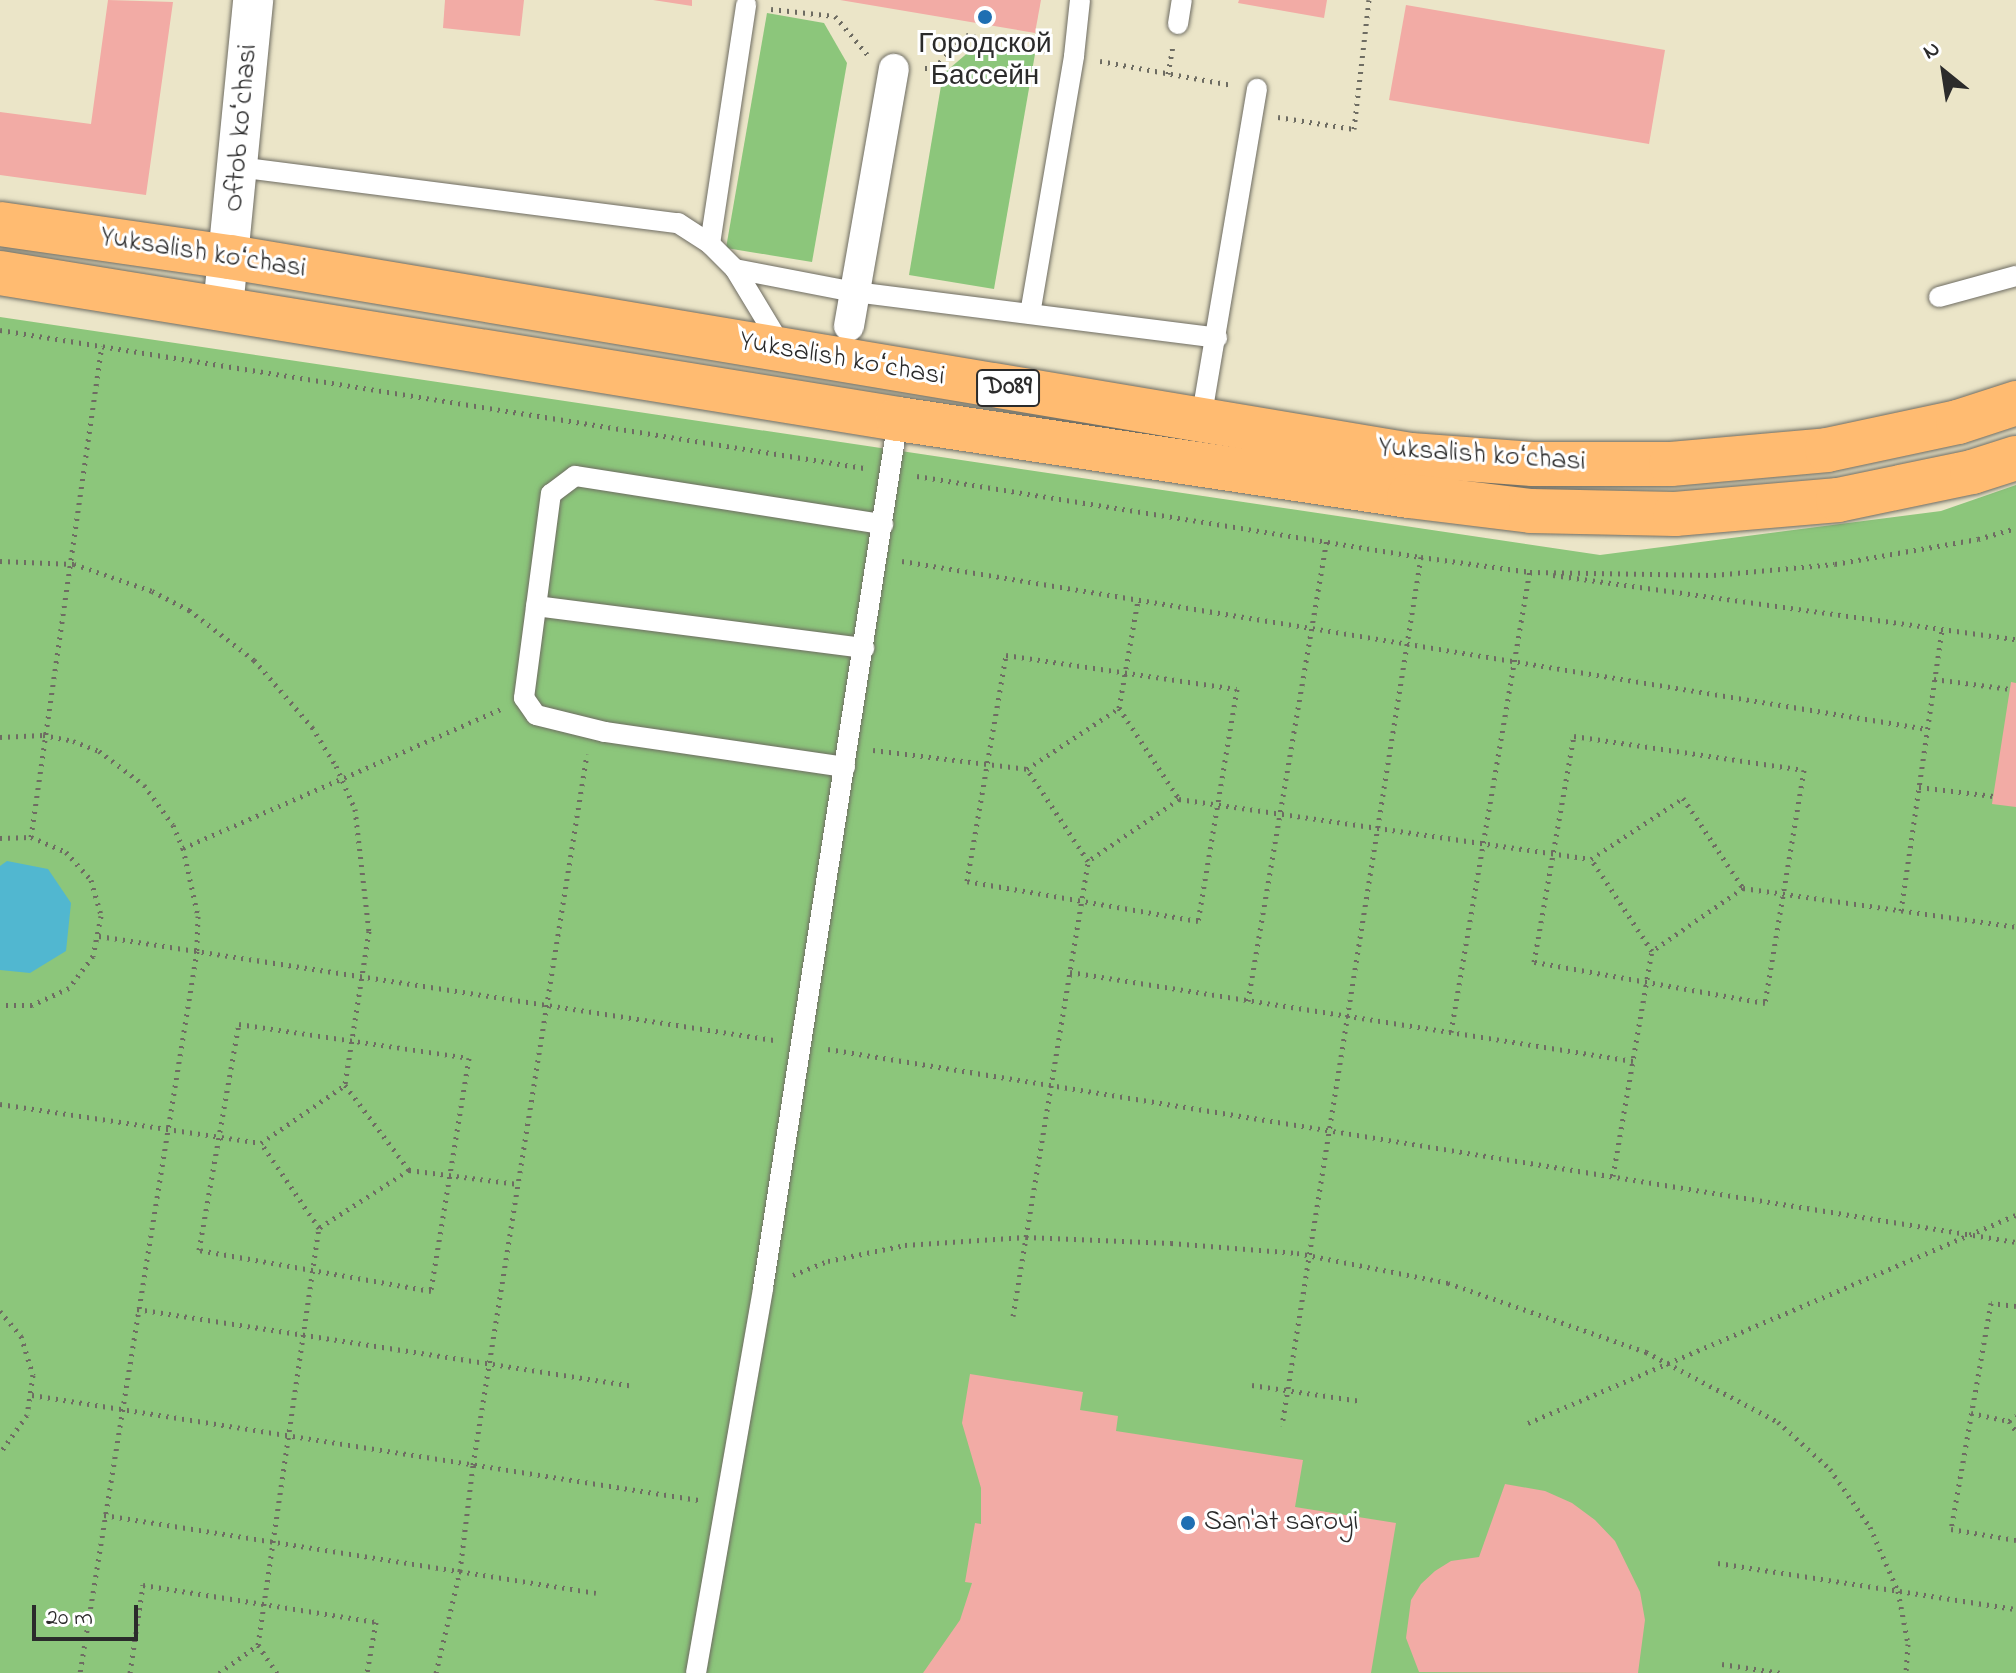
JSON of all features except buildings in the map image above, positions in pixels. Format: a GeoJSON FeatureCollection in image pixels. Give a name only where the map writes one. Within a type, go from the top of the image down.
{"type":"FeatureCollection","features":[{"type":"Feature","properties":{"kind":"main road","name":"Yuksalish koʻchasi"},"geometry":{"type":"LineString","coordinates":[[0,224],[230,257],[1411,455],[1533,464],[1671,464],[1827,450],[1958,422],[2016,403]]}},
{"type":"Feature","properties":{"kind":"main road","name":"Yuksalish koʻchasi"},"geometry":{"type":"LineString","coordinates":[[0,273],[898,419],[1409,496],[1531,511],[1675,514],[1838,500],[1972,472],[2016,458]]}},
{"type":"Feature","properties":{"kind":"street","name":"Oftob koʻchasi"},"geometry":{"type":"LineString","coordinates":[[223,308],[253,0]]}},
{"type":"Feature","properties":{"kind":"street"},"geometry":{"type":"LineString","coordinates":[[849,326],[894,69]]}},
{"type":"Feature","properties":{"kind":"lane"},"geometry":{"type":"LineString","coordinates":[[1030,314],[1074,56],[1080,0]]}},
{"type":"Feature","properties":{"kind":"lane"},"geometry":{"type":"LineString","coordinates":[[1178,24],[1182,0]]}},
{"type":"Feature","properties":{"kind":"lane"},"geometry":{"type":"LineString","coordinates":[[710,244],[746,5]]}},
{"type":"Feature","properties":{"kind":"lane"},"geometry":{"type":"LineString","coordinates":[[1201,420],[1257,89]]}},
{"type":"Feature","properties":{"kind":"lane"},"geometry":{"type":"LineString","coordinates":[[238,167],[678,223],[710,244],[735,269],[785,350]]}},
{"type":"Feature","properties":{"kind":"lane"},"geometry":{"type":"LineString","coordinates":[[735,269],[855,292],[1217,338]]}},
{"type":"Feature","properties":{"kind":"lane"},"geometry":{"type":"LineString","coordinates":[[1939,297],[2016,276]]}},
{"type":"Feature","properties":{"kind":"lane"},"geometry":{"type":"LineString","coordinates":[[696,1673],[763,1288],[898,419]]}},
{"type":"Feature","properties":{"kind":"lane"},"geometry":{"type":"LineString","coordinates":[[847,757],[592,729],[536,715],[524,698],[551,494],[575,476],[883,524]]}},
{"type":"Feature","properties":{"kind":"lane"},"geometry":{"type":"LineString","coordinates":[[536,606],[864,648]]}},
{"type":"Feature","properties":{"kind":"path"},"geometry":{"type":"LineString","coordinates":[[1254,113],[1354,129],[1369,0]]}},
{"type":"Feature","properties":{"kind":"path"},"geometry":{"type":"LineString","coordinates":[[746,5],[835,16],[863,52],[894,69],[934,68],[966,35],[1257,89]]}},
{"type":"Feature","properties":{"kind":"path"},"geometry":{"type":"LineString","coordinates":[[0,330],[1421,557],[2016,639]]}},
{"type":"Feature","properties":{"kind":"path"},"geometry":{"type":"LineString","coordinates":[[31,837],[43,735],[102,346]]}},
{"type":"Feature","properties":{"kind":"path"},"geometry":{"type":"LineString","coordinates":[[1530,572],[1714,575],[1835,564],[1978,539],[2016,528]]}},
{"type":"Feature","properties":{"kind":"path"},"geometry":{"type":"LineString","coordinates":[[1248,1001],[1327,541]]}},
{"type":"Feature","properties":{"kind":"path"},"geometry":{"type":"LineString","coordinates":[[878,557],[1927,729]]}},
{"type":"Feature","properties":{"kind":"path"},"geometry":{"type":"LineString","coordinates":[[1282,1426],[1421,557]]}},
{"type":"Feature","properties":{"kind":"path"},"geometry":{"type":"LineString","coordinates":[[0,561],[69,563],[114,575],[152,591],[223,633],[283,690],[312,727],[342,779],[355,809],[369,931],[345,1085],[409,1170]]}},
{"type":"Feature","properties":{"kind":"path"},"geometry":{"type":"LineString","coordinates":[[1451,1032],[1530,572]]}},
{"type":"Feature","properties":{"kind":"path"},"geometry":{"type":"LineString","coordinates":[[1138,600],[1119,708],[1179,799]]}},
{"type":"Feature","properties":{"kind":"path"},"geometry":{"type":"LineString","coordinates":[[1901,911],[1942,629]]}},
{"type":"Feature","properties":{"kind":"path"},"geometry":{"type":"LineString","coordinates":[[1006,655],[1125,672],[1237,689],[1198,921],[967,881],[1006,655]]}},
{"type":"Feature","properties":{"kind":"path"},"geometry":{"type":"LineString","coordinates":[[1934,679],[2010,689]]}},
{"type":"Feature","properties":{"kind":"path"},"geometry":{"type":"LineString","coordinates":[[183,848],[524,698]]}},
{"type":"Feature","properties":{"kind":"path"},"geometry":{"type":"LineString","coordinates":[[847,757],[1027,769],[1119,708]]}},
{"type":"Feature","properties":{"kind":"path"},"geometry":{"type":"LineString","coordinates":[[436,1673],[460,1571],[473,1465],[592,729]]}},
{"type":"Feature","properties":{"kind":"path"},"geometry":{"type":"LineString","coordinates":[[0,737],[43,735],[73,741],[123,766],[160,804],[183,848],[196,904],[197,951],[80,1673]]}},
{"type":"Feature","properties":{"kind":"path"},"geometry":{"type":"LineString","coordinates":[[1574,736],[1804,770],[1783,894],[1765,1003],[1534,962],[1574,736]]}},
{"type":"Feature","properties":{"kind":"path"},"geometry":{"type":"LineString","coordinates":[[1013,1316],[1088,861],[1027,769]]}},
{"type":"Feature","properties":{"kind":"path"},"geometry":{"type":"LineString","coordinates":[[1919,787],[1993,796]]}},
{"type":"Feature","properties":{"kind":"path"},"geometry":{"type":"LineString","coordinates":[[1088,861],[1179,799],[1591,859],[1683,798],[1743,888]]}},
{"type":"Feature","properties":{"kind":"path"},"geometry":{"type":"LineString","coordinates":[[0,838],[31,837],[57,847],[80,864],[98,898],[99,936],[83,973],[69,988],[32,1005],[0,1005]]}},
{"type":"Feature","properties":{"kind":"path"},"geometry":{"type":"LineString","coordinates":[[1591,859],[1652,951],[1613,1176]]}},
{"type":"Feature","properties":{"kind":"path"},"geometry":{"type":"LineString","coordinates":[[1652,951],[1743,888],[2016,927]]}},
{"type":"Feature","properties":{"kind":"path"},"geometry":{"type":"LineString","coordinates":[[99,936],[802,1044],[2016,1242]]}},
{"type":"Feature","properties":{"kind":"path"},"geometry":{"type":"LineString","coordinates":[[1070,972],[1633,1061]]}},
{"type":"Feature","properties":{"kind":"path"},"geometry":{"type":"LineString","coordinates":[[239,1024],[352,1041],[469,1058],[431,1291],[199,1250],[239,1024]]}},
{"type":"Feature","properties":{"kind":"path"},"geometry":{"type":"LineString","coordinates":[[0,1104],[261,1143],[345,1085]]}},
{"type":"Feature","properties":{"kind":"path"},"geometry":{"type":"LineString","coordinates":[[261,1143],[319,1228],[258,1645],[277,1673]]}},
{"type":"Feature","properties":{"kind":"path"},"geometry":{"type":"LineString","coordinates":[[319,1228],[409,1170],[518,1184]]}},
{"type":"Feature","properties":{"kind":"path"},"geometry":{"type":"LineString","coordinates":[[1528,1423],[2016,1215]]}},
{"type":"Feature","properties":{"kind":"path"},"geometry":{"type":"LineString","coordinates":[[763,1288],[828,1261],[905,1245],[1026,1237],[1171,1243],[1310,1255],[1448,1283],[1646,1352],[1778,1422],[1830,1469],[1870,1527],[1898,1591],[1908,1644],[1906,1673]]}},
{"type":"Feature","properties":{"kind":"path"},"geometry":{"type":"LineString","coordinates":[[2016,1306],[1991,1303],[1951,1529],[2016,1540]]}},
{"type":"Feature","properties":{"kind":"path"},"geometry":{"type":"LineString","coordinates":[[137,1309],[629,1385]]}},
{"type":"Feature","properties":{"kind":"path"},"geometry":{"type":"LineString","coordinates":[[0,1311],[21,1336],[29,1354],[32,1395],[18,1432],[0,1453]]}},
{"type":"Feature","properties":{"kind":"path"},"geometry":{"type":"LineString","coordinates":[[1252,1385],[1361,1401]]}},
{"type":"Feature","properties":{"kind":"path"},"geometry":{"type":"LineString","coordinates":[[32,1395],[725,1504]]}},
{"type":"Feature","properties":{"kind":"path"},"geometry":{"type":"LineString","coordinates":[[1971,1413],[2009,1421],[2016,1431]]}},
{"type":"Feature","properties":{"kind":"path"},"geometry":{"type":"LineString","coordinates":[[2009,1421],[2016,1416]]}},
{"type":"Feature","properties":{"kind":"path"},"geometry":{"type":"LineString","coordinates":[[104,1515],[596,1593]]}},
{"type":"Feature","properties":{"kind":"path"},"geometry":{"type":"LineString","coordinates":[[1718,1563],[2016,1609]]}},
{"type":"Feature","properties":{"kind":"path"},"geometry":{"type":"LineString","coordinates":[[130,1673],[143,1585],[376,1622],[367,1673]]}},
{"type":"Feature","properties":{"kind":"path"},"geometry":{"type":"LineString","coordinates":[[219,1673],[258,1645]]}},
{"type":"Feature","properties":{"kind":"path"},"geometry":{"type":"LineString","coordinates":[[1722,1664],[1781,1673]]}},
{"type":"Feature","properties":{"kind":"green space"},"geometry":{"type":"Polygon","coordinates":[[[767,13],[824,23],[847,63],[812,262],[726,248],[767,13]]]}},
{"type":"Feature","properties":{"kind":"green space"},"geometry":{"type":"Polygon","coordinates":[[[978,44],[1035,54],[994,289],[909,275],[943,74],[978,44]]]}},
{"type":"Feature","properties":{"kind":"green space"},"geometry":{"type":"Polygon","coordinates":[[[0,317],[1600,555],[1941,511],[2016,485],[2016,1673],[0,1673],[0,317]]]}},
{"type":"Feature","properties":{"kind":"water"},"geometry":{"type":"Polygon","coordinates":[[[7,861],[48,869],[71,903],[66,951],[30,973],[0,970],[0,866],[7,861]]]}},
{"type":"Feature","properties":{"kind":"place","name":"Городской Бассейн"},"geometry":{"type":"Point","coordinates":[985,17]}},
{"type":"Feature","properties":{"kind":"place","name":"San'at saroyi"},"geometry":{"type":"Point","coordinates":[1188,1523]}}]}
